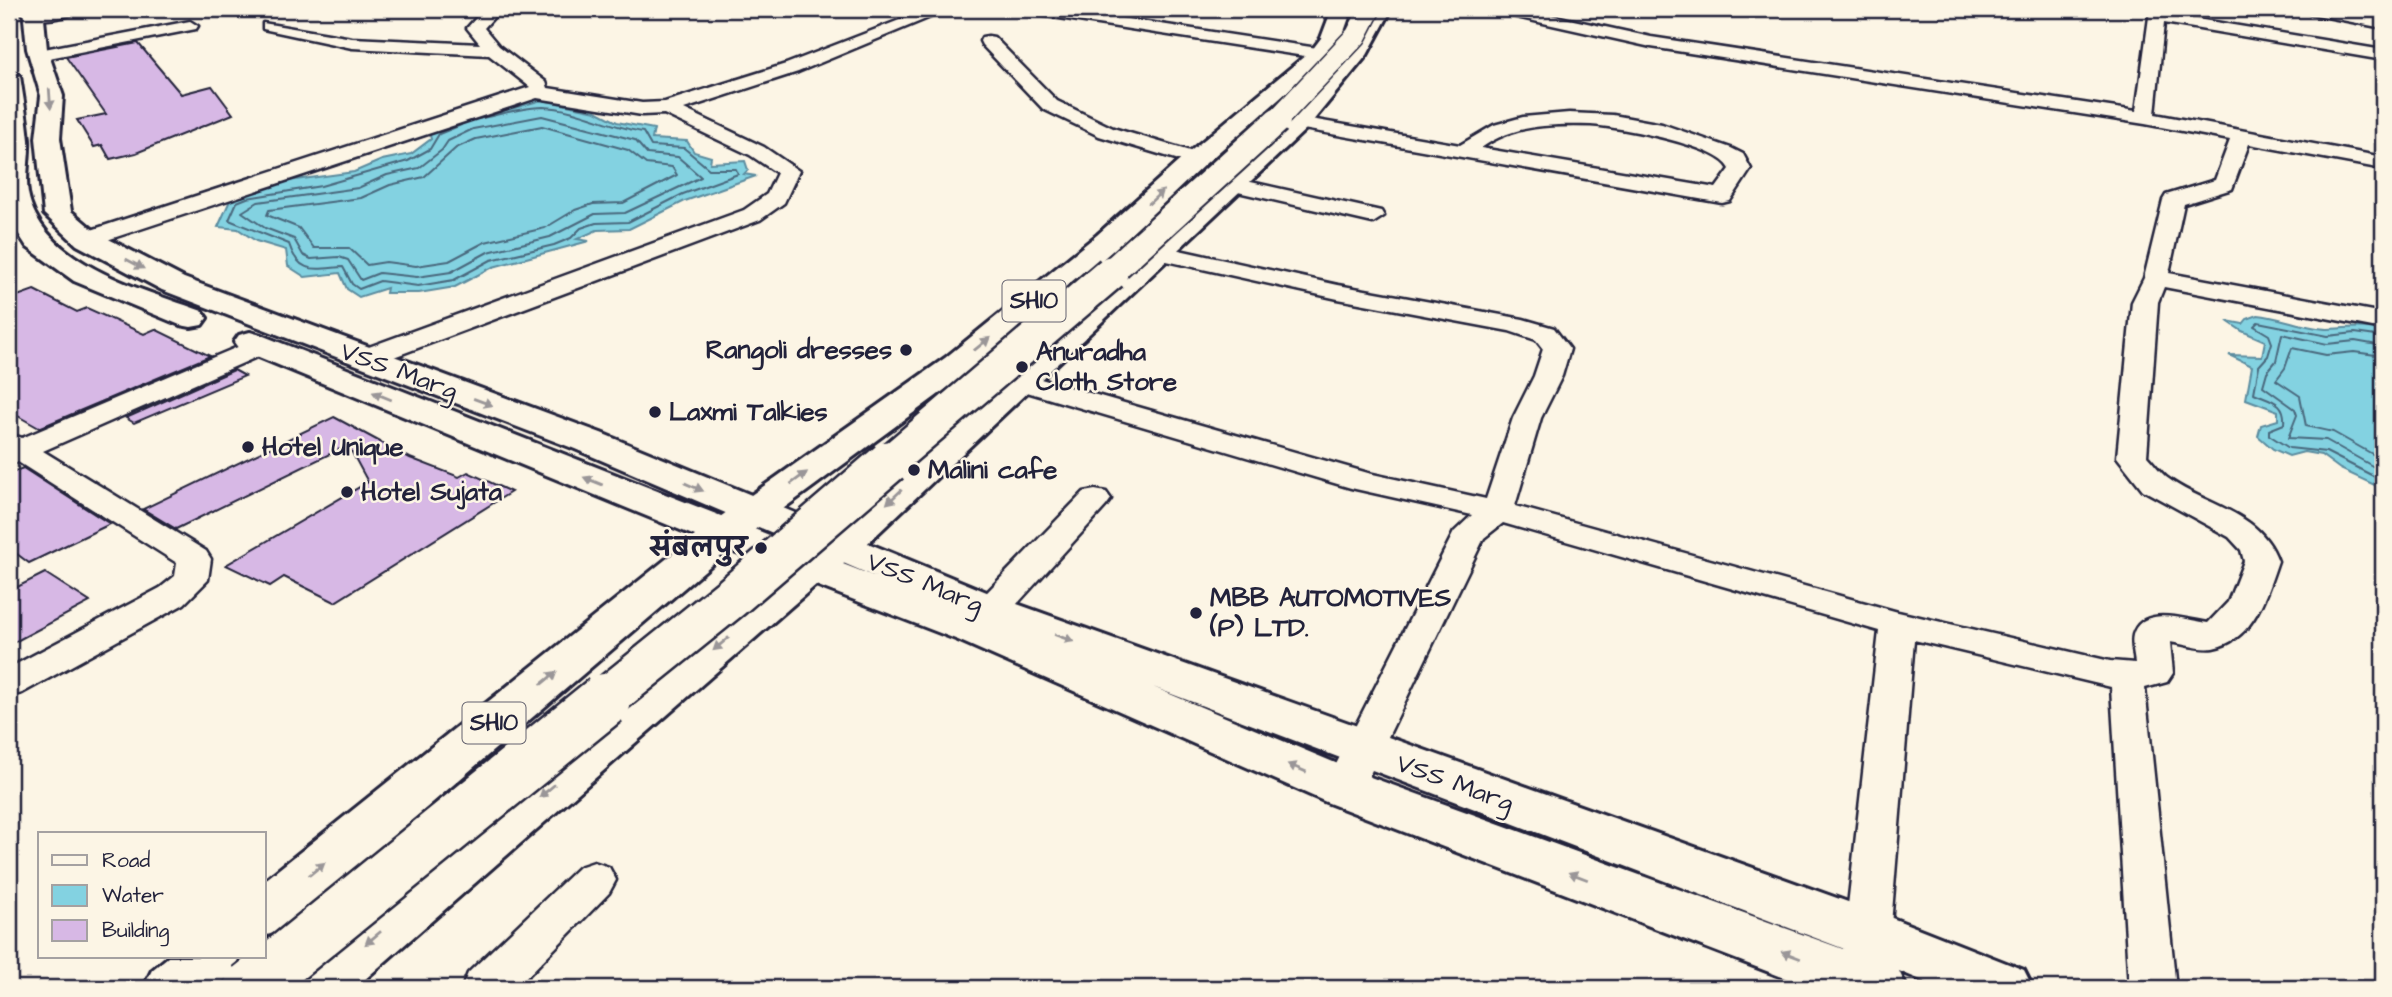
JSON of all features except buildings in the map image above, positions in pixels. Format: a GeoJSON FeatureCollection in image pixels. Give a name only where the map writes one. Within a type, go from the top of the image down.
{"type":"FeatureCollection","features":[{"type":"Feature","properties":{"kind":"main road"},"geometry":{"type":"LineString","coordinates":[[34,12],[31,52],[52,96],[48,138],[47,210],[40,246],[63,262],[106,284],[259,346],[738,522]]}},
{"type":"Feature","properties":{"kind":"main road"},"geometry":{"type":"LineString","coordinates":[[314,988],[825,558],[1161,253],[1298,123],[1354,28]]}},
{"type":"Feature","properties":{"kind":"main road"},"geometry":{"type":"LineString","coordinates":[[250,988],[732,597],[1137,250],[1252,146],[1356,36],[1354,28]]}},
{"type":"Feature","properties":{"kind":"main road","name":"SH10"},"geometry":{"type":"LineString","coordinates":[[266,911],[738,522],[957,365],[1107,242],[1196,159],[1354,28]]}},
{"type":"Feature","properties":{"kind":"main road"},"geometry":{"type":"LineString","coordinates":[[9,76],[17,136],[47,210]]}},
{"type":"Feature","properties":{"kind":"main road","name":"VSS Marg"},"geometry":{"type":"LineString","coordinates":[[47,210],[173,284],[588,441],[738,522],[1353,769],[1871,986]]}},
{"type":"Feature","properties":{"kind":"main road","name":"VSS Marg"},"geometry":{"type":"LineString","coordinates":[[1353,769],[1867,933],[2004,988]]}},
{"type":"Feature","properties":{"kind":"main road"},"geometry":{"type":"LineString","coordinates":[[172,988],[210,958]]}},
{"type":"Feature","properties":{"kind":"street"},"geometry":{"type":"LineString","coordinates":[[34,12],[75,9]]}},
{"type":"Feature","properties":{"kind":"street"},"geometry":{"type":"LineString","coordinates":[[493,9],[475,28],[493,50],[540,86],[536,92]]}},
{"type":"Feature","properties":{"kind":"street"},"geometry":{"type":"LineString","coordinates":[[47,210],[536,92],[642,109],[667,108],[792,68],[942,9]]}},
{"type":"Feature","properties":{"kind":"street"},"geometry":{"type":"LineString","coordinates":[[1033,9],[1354,28]]}},
{"type":"Feature","properties":{"kind":"street"},"geometry":{"type":"LineString","coordinates":[[1503,9],[1651,42],[2242,134],[2383,163]]}},
{"type":"Feature","properties":{"kind":"street"},"geometry":{"type":"LineString","coordinates":[[2311,9],[2383,23]]}},
{"type":"Feature","properties":{"kind":"street"},"geometry":{"type":"LineString","coordinates":[[2145,118],[2159,13],[2383,55]]}},
{"type":"Feature","properties":{"kind":"street"},"geometry":{"type":"LineString","coordinates":[[31,52],[190,26]]}},
{"type":"Feature","properties":{"kind":"street"},"geometry":{"type":"LineString","coordinates":[[269,26],[311,39],[345,43],[493,50]]}},
{"type":"Feature","properties":{"kind":"street"},"geometry":{"type":"LineString","coordinates":[[988,41],[1050,105],[1106,132],[1196,159]]}},
{"type":"Feature","properties":{"kind":"street"},"geometry":{"type":"LineString","coordinates":[[365,358],[752,215],[776,198],[788,171],[757,151],[667,108]]}},
{"type":"Feature","properties":{"kind":"street"},"geometry":{"type":"LineString","coordinates":[[1248,114],[1467,149],[1722,196],[1741,169],[1736,158],[1724,152],[1634,123],[1579,119],[1542,120],[1498,130],[1477,140],[1467,149]]}},
{"type":"Feature","properties":{"kind":"street"},"geometry":{"type":"LineString","coordinates":[[1020,381],[1262,449],[1362,481],[1498,511],[1898,624],[2110,674],[2138,677],[2154,673],[2151,636],[2157,628],[2210,636],[2220,634],[2244,607],[2261,561],[2256,546],[2241,530],[2154,483],[2132,457],[2145,302],[2156,278],[2171,214],[2224,184],[2242,134]]}},
{"type":"Feature","properties":{"kind":"street"},"geometry":{"type":"LineString","coordinates":[[1233,184],[1373,216]]}},
{"type":"Feature","properties":{"kind":"street"},"geometry":{"type":"LineString","coordinates":[[1161,253],[1338,292],[1514,324],[1545,334],[1557,349],[1548,376],[1527,418],[1498,511],[1470,532],[1353,769]]}},
{"type":"Feature","properties":{"kind":"street"},"geometry":{"type":"LineString","coordinates":[[2156,278],[2383,321]]}},
{"type":"Feature","properties":{"kind":"street"},"geometry":{"type":"LineString","coordinates":[[12,449],[259,346]]}},
{"type":"Feature","properties":{"kind":"street"},"geometry":{"type":"LineString","coordinates":[[9,684],[172,596],[191,580],[194,559],[12,449]]}},
{"type":"Feature","properties":{"kind":"street"},"geometry":{"type":"LineString","coordinates":[[982,620],[1096,499]]}},
{"type":"Feature","properties":{"kind":"street"},"geometry":{"type":"LineString","coordinates":[[1871,986],[1867,933],[1898,624]]}},
{"type":"Feature","properties":{"kind":"street"},"geometry":{"type":"LineString","coordinates":[[2128,691],[2153,988]]}},
{"type":"Feature","properties":{"kind":"street"},"geometry":{"type":"LineString","coordinates":[[485,988],[594,880]]}},
{"type":"Feature","properties":{"kind":"water"},"geometry":{"type":"Polygon","coordinates":[[[542,100],[596,111],[617,122],[654,129],[652,139],[687,141],[694,152],[711,157],[710,163],[745,161],[748,170],[744,174],[756,176],[685,201],[629,229],[597,230],[577,239],[589,241],[493,267],[455,287],[419,293],[386,293],[387,288],[359,297],[347,289],[340,273],[305,277],[288,266],[286,250],[256,241],[238,229],[218,227],[232,196],[273,183],[354,172],[382,160],[411,154],[431,139],[429,132],[542,100]]]}},
{"type":"Feature","properties":{"kind":"water"},"geometry":{"type":"Polygon","coordinates":[[[2258,315],[2328,329],[2383,330],[2383,489],[2340,469],[2321,455],[2304,452],[2289,456],[2273,449],[2258,436],[2261,425],[2278,420],[2278,411],[2246,399],[2252,366],[2229,355],[2262,356],[2265,341],[2227,321],[2243,324],[2247,319],[2258,315]]]}},
{"type":"Feature","properties":{"kind":"place","name":"Rangoli dresses"},"geometry":{"type":"Point","coordinates":[906,350]}},
{"type":"Feature","properties":{"kind":"place","name":"Anuradha Cloth Store"},"geometry":{"type":"Point","coordinates":[1022,367]}},
{"type":"Feature","properties":{"kind":"place","name":"Laxmi Talkies"},"geometry":{"type":"Point","coordinates":[655,412]}},
{"type":"Feature","properties":{"kind":"place","name":"Hotel Unique"},"geometry":{"type":"Point","coordinates":[248,447]}},
{"type":"Feature","properties":{"kind":"place","name":"Malini cafe"},"geometry":{"type":"Point","coordinates":[914,470]}},
{"type":"Feature","properties":{"kind":"place","name":"Hotel Sujata"},"geometry":{"type":"Point","coordinates":[347,492]}},
{"type":"Feature","properties":{"kind":"place","name":"संबलपुर"},"geometry":{"type":"Point","coordinates":[761,548]}},
{"type":"Feature","properties":{"kind":"place","name":"MBB AUTOMOTIVES (P) LTD."},"geometry":{"type":"Point","coordinates":[1196,613]}}]}
